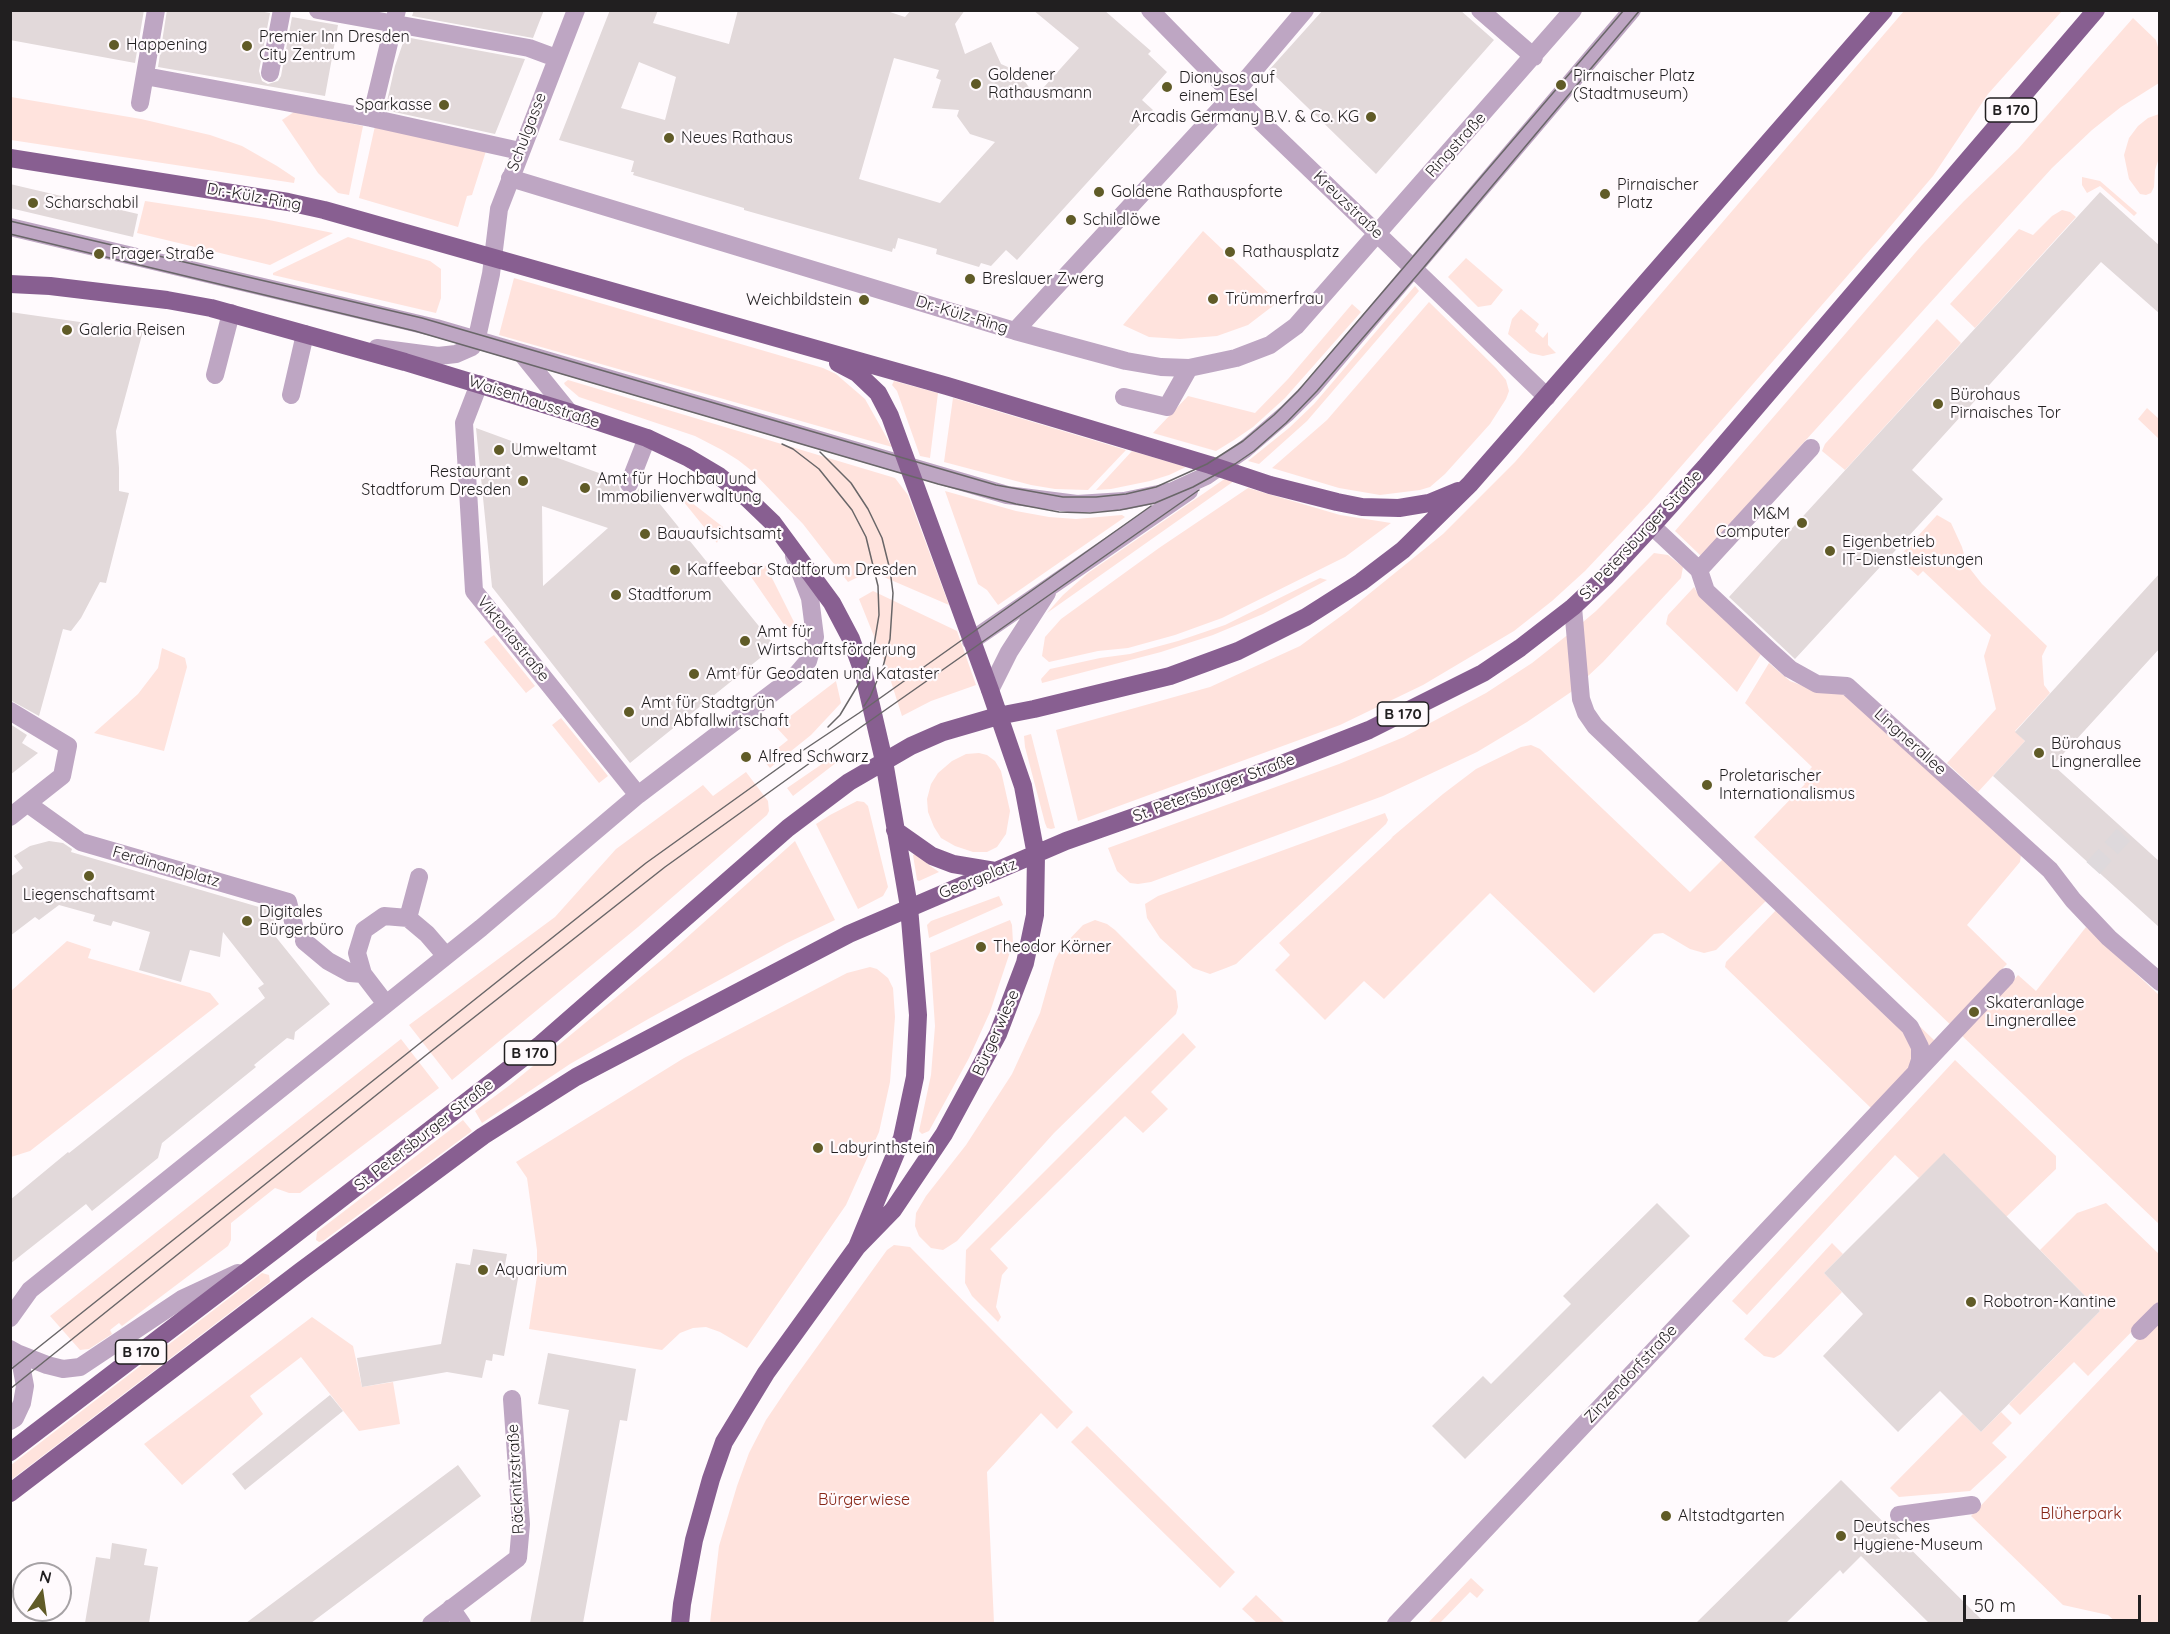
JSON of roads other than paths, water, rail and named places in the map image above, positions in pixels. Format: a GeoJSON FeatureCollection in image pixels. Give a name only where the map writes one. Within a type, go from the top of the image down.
{"type":"FeatureCollection","features":[{"type":"Feature","properties":{"kind":"main road","name":"B 170"},"geometry":{"type":"LineString","coordinates":[[884,761],[944,732],[998,716],[1170,676],[1238,651],[1306,617],[1361,582],[1403,550],[1470,484],[1884,10]]}},
{"type":"Feature","properties":{"kind":"main road","name":"St. Petersburger Straße"},"geometry":{"type":"LineString","coordinates":[[1036,855],[1066,841],[1267,770],[1369,730],[1483,673],[1573,607],[1606,576],[1720,450],[2096,10]]}},
{"type":"Feature","properties":{"kind":"main road","name":"Dr.-Külz-Ring"},"geometry":{"type":"LineString","coordinates":[[10,158],[288,202],[324,210],[947,386],[1212,472],[1326,499],[1381,508],[1399,508],[1429,503],[1455,493],[1470,484]]}},
{"type":"Feature","properties":{"kind":"main road","name":"Waisenhausstraße"},"geometry":{"type":"LineString","coordinates":[[10,284],[50,286],[167,300],[231,313],[479,384],[647,438],[720,476],[773,523],[829,599],[851,639],[870,697],[884,761]]}},
{"type":"Feature","properties":{"kind":"main road","name":"Dr.-Külz-Ring"},"geometry":{"type":"LineString","coordinates":[[810,348],[857,373],[878,393],[890,416],[998,716]]}},
{"type":"Feature","properties":{"kind":"main road","name":"Georgplatz"},"geometry":{"type":"LineString","coordinates":[[909,907],[1036,855],[1023,786],[998,716]]}},
{"type":"Feature","properties":{"kind":"main road","name":"St. Petersburger Straße"},"geometry":{"type":"LineString","coordinates":[[10,1452],[541,1044],[795,822],[884,761]]}},
{"type":"Feature","properties":{"kind":"main road"},"geometry":{"type":"LineString","coordinates":[[884,761],[909,907]]}},
{"type":"Feature","properties":{"kind":"main road"},"geometry":{"type":"LineString","coordinates":[[895,830],[932,856],[952,864],[997,872]]}},
{"type":"Feature","properties":{"kind":"main road","name":"Bürgerwiese"},"geometry":{"type":"LineString","coordinates":[[680,1623],[694,1540],[724,1442],[766,1373],[857,1247],[893,1210],[915,1179],[949,1125],[998,1034],[1026,963],[1037,898],[1036,855]]}},
{"type":"Feature","properties":{"kind":"main road","name":"St. Petersburger Straße"},"geometry":{"type":"LineString","coordinates":[[10,1492],[483,1136],[576,1077],[837,940],[909,907]]}},
{"type":"Feature","properties":{"kind":"main road","name":"Bürgerwiese"},"geometry":{"type":"LineString","coordinates":[[857,1247],[902,1138],[915,1077],[918,1016],[909,907]]}},
{"type":"Feature","properties":{"kind":"main road"},"geometry":{"type":"LineString","coordinates":[[280,1246],[301,1271]]}},
{"type":"Feature","properties":{"kind":"street"},"geometry":{"type":"LineString","coordinates":[[140,103],[156,10]]}},
{"type":"Feature","properties":{"kind":"street"},"geometry":{"type":"LineString","coordinates":[[270,73],[282,10]]}},
{"type":"Feature","properties":{"kind":"street"},"geometry":{"type":"LineString","coordinates":[[318,10],[529,48],[556,58]]}},
{"type":"Feature","properties":{"kind":"street","name":"Schulgasse"},"geometry":{"type":"LineString","coordinates":[[493,258],[499,209],[576,10]]}},
{"type":"Feature","properties":{"kind":"street","name":"Kreuzstraße"},"geometry":{"type":"LineString","coordinates":[[1150,10],[1233,95],[1546,397]]}},
{"type":"Feature","properties":{"kind":"street"},"geometry":{"type":"LineString","coordinates":[[1015,331],[1233,95],[1305,10]]}},
{"type":"Feature","properties":{"kind":"street"},"geometry":{"type":"LineString","coordinates":[[1480,10],[1534,57]]}},
{"type":"Feature","properties":{"kind":"street","name":"Ringstraße"},"geometry":{"type":"LineString","coordinates":[[1377,233],[1574,10]]}},
{"type":"Feature","properties":{"kind":"street"},"geometry":{"type":"LineString","coordinates":[[971,641],[1193,487],[1245,449],[1287,413],[1312,388],[1632,10]]}},
{"type":"Feature","properties":{"kind":"street"},"geometry":{"type":"LineString","coordinates":[[371,118],[392,11]]}},
{"type":"Feature","properties":{"kind":"street"},"geometry":{"type":"LineString","coordinates":[[145,76],[371,118],[520,151]]}},
{"type":"Feature","properties":{"kind":"street","name":"Dr.-Külz-Ring"},"geometry":{"type":"LineString","coordinates":[[510,178],[1015,331],[1126,361],[1161,367],[1190,368],[1236,358],[1270,345],[1296,326],[1377,233]]}},
{"type":"Feature","properties":{"kind":"street"},"geometry":{"type":"LineString","coordinates":[[10,227],[414,323],[1007,495],[1077,504],[1124,501],[1173,491],[1212,472]]}},
{"type":"Feature","properties":{"kind":"street"},"geometry":{"type":"LineString","coordinates":[[324,339],[438,356],[456,354],[472,347],[476,340],[493,258]]}},
{"type":"Feature","properties":{"kind":"street"},"geometry":{"type":"LineString","coordinates":[[215,375],[231,313]]}},
{"type":"Feature","properties":{"kind":"street"},"geometry":{"type":"LineString","coordinates":[[291,395],[305,334]]}},
{"type":"Feature","properties":{"kind":"street"},"geometry":{"type":"LineString","coordinates":[[522,354],[568,412]]}},
{"type":"Feature","properties":{"kind":"street"},"geometry":{"type":"LineString","coordinates":[[1124,397],[1167,407],[1190,368]]}},
{"type":"Feature","properties":{"kind":"street","name":"Viktoriastraße"},"geometry":{"type":"LineString","coordinates":[[479,384],[464,423],[474,591],[638,795]]}},
{"type":"Feature","properties":{"kind":"street"},"geometry":{"type":"LineString","coordinates":[[629,484],[647,438]]}},
{"type":"Feature","properties":{"kind":"street"},"geometry":{"type":"LineString","coordinates":[[1699,570],[1810,448]]}},
{"type":"Feature","properties":{"kind":"street","name":"Lingnerallee"},"geometry":{"type":"LineString","coordinates":[[1652,526],[1699,570],[1706,591],[1790,669],[1817,684],[1847,686],[2050,870],[2073,900],[2109,938],[2160,982]]}},
{"type":"Feature","properties":{"kind":"street"},"geometry":{"type":"LineString","coordinates":[[10,1317],[30,1290],[446,956],[638,795],[796,675],[808,661],[815,637],[810,598],[790,544]]}},
{"type":"Feature","properties":{"kind":"street"},"geometry":{"type":"LineString","coordinates":[[990,690],[1010,652],[1051,586]]}},
{"type":"Feature","properties":{"kind":"street"},"geometry":{"type":"LineString","coordinates":[[1573,607],[1581,699],[1594,726],[1910,1027],[1920,1047],[1920,1060],[1916,1072]]}},
{"type":"Feature","properties":{"kind":"street"},"geometry":{"type":"LineString","coordinates":[[10,711],[68,746],[62,776],[10,818]]}},
{"type":"Feature","properties":{"kind":"street","name":"Ferdinandplatz"},"geometry":{"type":"LineString","coordinates":[[28,804],[81,842],[288,902],[299,935],[328,961],[350,973],[363,974]]}},
{"type":"Feature","properties":{"kind":"street"},"geometry":{"type":"LineString","coordinates":[[408,918],[419,877]]}},
{"type":"Feature","properties":{"kind":"street"},"geometry":{"type":"LineString","coordinates":[[386,1004],[363,974],[357,953],[364,930],[384,916],[408,918],[427,934],[446,956]]}},
{"type":"Feature","properties":{"kind":"street","name":"Zinzendorfstraße"},"geometry":{"type":"LineString","coordinates":[[1396,1623],[2006,977]]}},
{"type":"Feature","properties":{"kind":"street"},"geometry":{"type":"LineString","coordinates":[[15,1352],[63,1369],[80,1367],[182,1299],[251,1267]]}},
{"type":"Feature","properties":{"kind":"street"},"geometry":{"type":"LineString","coordinates":[[2140,1331],[2160,1311]]}},
{"type":"Feature","properties":{"kind":"street"},"geometry":{"type":"LineString","coordinates":[[10,1421],[15,1418],[22,1403],[24,1386],[15,1352]]}},
{"type":"Feature","properties":{"kind":"street","name":"Räcknitzstraße"},"geometry":{"type":"LineString","coordinates":[[431,1623],[518,1558],[521,1524],[512,1399]]}},
{"type":"Feature","properties":{"kind":"street"},"geometry":{"type":"LineString","coordinates":[[1899,1515],[1972,1504]]}},
{"type":"Feature","properties":{"kind":"street"},"geometry":{"type":"LineString","coordinates":[[451,1608],[462,1623]]}},
{"type":"Feature","properties":{"kind":"tunnel"},"geometry":{"type":"LineString","coordinates":[[2093,868],[2126,832]]}},
{"type":"Feature","properties":{"kind":"tram line"},"geometry":{"type":"LineString","coordinates":[[10,221],[422,318],[996,485],[1063,497],[1126,494],[1156,487],[1207,464],[1243,441],[1274,415],[1298,391],[1624,10]]}},
{"type":"Feature","properties":{"kind":"tram line"},"geometry":{"type":"LineString","coordinates":[[10,234],[415,331],[938,484],[1016,504],[1059,512],[1090,513],[1120,510],[1155,503],[1193,487],[1254,451],[1286,423],[1317,391],[1419,273],[1640,10]]}},
{"type":"Feature","properties":{"kind":"tram line"},"geometry":{"type":"LineString","coordinates":[[782,444],[793,449],[819,469],[852,510],[866,537],[878,586],[879,615],[874,645],[864,675],[840,715],[828,727]]}},
{"type":"Feature","properties":{"kind":"tram line"},"geometry":{"type":"LineString","coordinates":[[820,452],[851,483],[868,509],[882,538],[890,570],[893,593],[890,639],[883,667],[864,706]]}},
{"type":"Feature","properties":{"kind":"tram line"},"geometry":{"type":"LineString","coordinates":[[10,1389],[665,867],[1199,490]]}},
{"type":"Feature","properties":{"kind":"tram line"},"geometry":{"type":"LineString","coordinates":[[10,1370],[646,863],[1151,506]]}},
{"type":"Feature","properties":{"kind":"place","name":"Happening"},"geometry":{"type":"Point","coordinates":[114,45]}},
{"type":"Feature","properties":{"kind":"place","name":"Premier Inn Dresden City Zentrum"},"geometry":{"type":"Point","coordinates":[247,46]}},
{"type":"Feature","properties":{"kind":"place","name":"Goldener Rathausmann"},"geometry":{"type":"Point","coordinates":[976,84]}},
{"type":"Feature","properties":{"kind":"place","name":"Pirnaischer Platz (Stadtmuseum)"},"geometry":{"type":"Point","coordinates":[1561,85]}},
{"type":"Feature","properties":{"kind":"place","name":"Dionysos auf einem Esel"},"geometry":{"type":"Point","coordinates":[1167,87]}},
{"type":"Feature","properties":{"kind":"place","name":"Sparkasse"},"geometry":{"type":"Point","coordinates":[444,105]}},
{"type":"Feature","properties":{"kind":"place","name":"Arcadis Germany B.V. & Co. KG"},"geometry":{"type":"Point","coordinates":[1371,117]}},
{"type":"Feature","properties":{"kind":"place","name":"Neues Rathaus"},"geometry":{"type":"Point","coordinates":[669,138]}},
{"type":"Feature","properties":{"kind":"place","name":"Goldene Rathauspforte"},"geometry":{"type":"Point","coordinates":[1099,192]}},
{"type":"Feature","properties":{"kind":"place","name":"Pirnaischer Platz"},"geometry":{"type":"Point","coordinates":[1605,194]}},
{"type":"Feature","properties":{"kind":"place","name":"Scharschabil"},"geometry":{"type":"Point","coordinates":[33,203]}},
{"type":"Feature","properties":{"kind":"place","name":"Schildlöwe"},"geometry":{"type":"Point","coordinates":[1071,220]}},
{"type":"Feature","properties":{"kind":"place","name":"Rathausplatz"},"geometry":{"type":"Point","coordinates":[1230,252]}},
{"type":"Feature","properties":{"kind":"place","name":"Prager Straße"},"geometry":{"type":"Point","coordinates":[99,254]}},
{"type":"Feature","properties":{"kind":"place","name":"Breslauer Zwerg"},"geometry":{"type":"Point","coordinates":[970,279]}},
{"type":"Feature","properties":{"kind":"place","name":"Trümmerfrau"},"geometry":{"type":"Point","coordinates":[1213,299]}},
{"type":"Feature","properties":{"kind":"place","name":"Weichbildstein"},"geometry":{"type":"Point","coordinates":[864,300]}},
{"type":"Feature","properties":{"kind":"place","name":"Galeria Reisen"},"geometry":{"type":"Point","coordinates":[67,330]}},
{"type":"Feature","properties":{"kind":"place","name":"Bürohaus Pirnaisches Tor"},"geometry":{"type":"Point","coordinates":[1938,404]}},
{"type":"Feature","properties":{"kind":"place","name":"Umweltamt"},"geometry":{"type":"Point","coordinates":[499,450]}},
{"type":"Feature","properties":{"kind":"place","name":"Restaurant Stadtforum Dresden"},"geometry":{"type":"Point","coordinates":[523,481]}},
{"type":"Feature","properties":{"kind":"place","name":"Amt für Hochbau und Immobilienverwaltung"},"geometry":{"type":"Point","coordinates":[585,488]}},
{"type":"Feature","properties":{"kind":"place","name":"M&M Computer"},"geometry":{"type":"Point","coordinates":[1802,523]}},
{"type":"Feature","properties":{"kind":"place","name":"Bauaufsichtsamt"},"geometry":{"type":"Point","coordinates":[645,534]}},
{"type":"Feature","properties":{"kind":"place","name":"Eigenbetrieb IT-Dienstleistungen"},"geometry":{"type":"Point","coordinates":[1830,551]}},
{"type":"Feature","properties":{"kind":"place","name":"Kaffeebar Stadtforum Dresden"},"geometry":{"type":"Point","coordinates":[675,570]}},
{"type":"Feature","properties":{"kind":"place","name":"Stadtforum"},"geometry":{"type":"Point","coordinates":[616,595]}},
{"type":"Feature","properties":{"kind":"place","name":"Amt für Wirtschaftsförderung"},"geometry":{"type":"Point","coordinates":[745,641]}},
{"type":"Feature","properties":{"kind":"place","name":"Amt für Geodaten und Kataster"},"geometry":{"type":"Point","coordinates":[694,674]}},
{"type":"Feature","properties":{"kind":"place","name":"Amt für Stadtgrün und Abfallwirtschaft"},"geometry":{"type":"Point","coordinates":[629,712]}},
{"type":"Feature","properties":{"kind":"place","name":"Bürohaus Lingnerallee"},"geometry":{"type":"Point","coordinates":[2039,753]}},
{"type":"Feature","properties":{"kind":"place","name":"Alfred Schwarz"},"geometry":{"type":"Point","coordinates":[746,757]}},
{"type":"Feature","properties":{"kind":"place","name":"Proletarischer Internationalismus"},"geometry":{"type":"Point","coordinates":[1707,785]}},
{"type":"Feature","properties":{"kind":"place","name":"Liegenschaftsamt"},"geometry":{"type":"Point","coordinates":[89,876]}},
{"type":"Feature","properties":{"kind":"place","name":"Digitales Bürgerbüro"},"geometry":{"type":"Point","coordinates":[247,921]}},
{"type":"Feature","properties":{"kind":"place","name":"Theodor Körner"},"geometry":{"type":"Point","coordinates":[981,947]}},
{"type":"Feature","properties":{"kind":"place","name":"Skateranlage Lingnerallee"},"geometry":{"type":"Point","coordinates":[1974,1012]}},
{"type":"Feature","properties":{"kind":"place","name":"Labyrinthstein"},"geometry":{"type":"Point","coordinates":[818,1148]}},
{"type":"Feature","properties":{"kind":"place","name":"Aquarium"},"geometry":{"type":"Point","coordinates":[483,1270]}},
{"type":"Feature","properties":{"kind":"place","name":"Robotron-Kantine"},"geometry":{"type":"Point","coordinates":[1971,1302]}},
{"type":"Feature","properties":{"kind":"place","name":"Altstadtgarten"},"geometry":{"type":"Point","coordinates":[1666,1516]}},
{"type":"Feature","properties":{"kind":"place","name":"Deutsches Hygiene-Museum"},"geometry":{"type":"Point","coordinates":[1841,1536]}},
{"type":"Feature","properties":{"kind":"park label","name":"Blüherpark"},"geometry":{"type":"Point","coordinates":[2081,1514]}}]}
